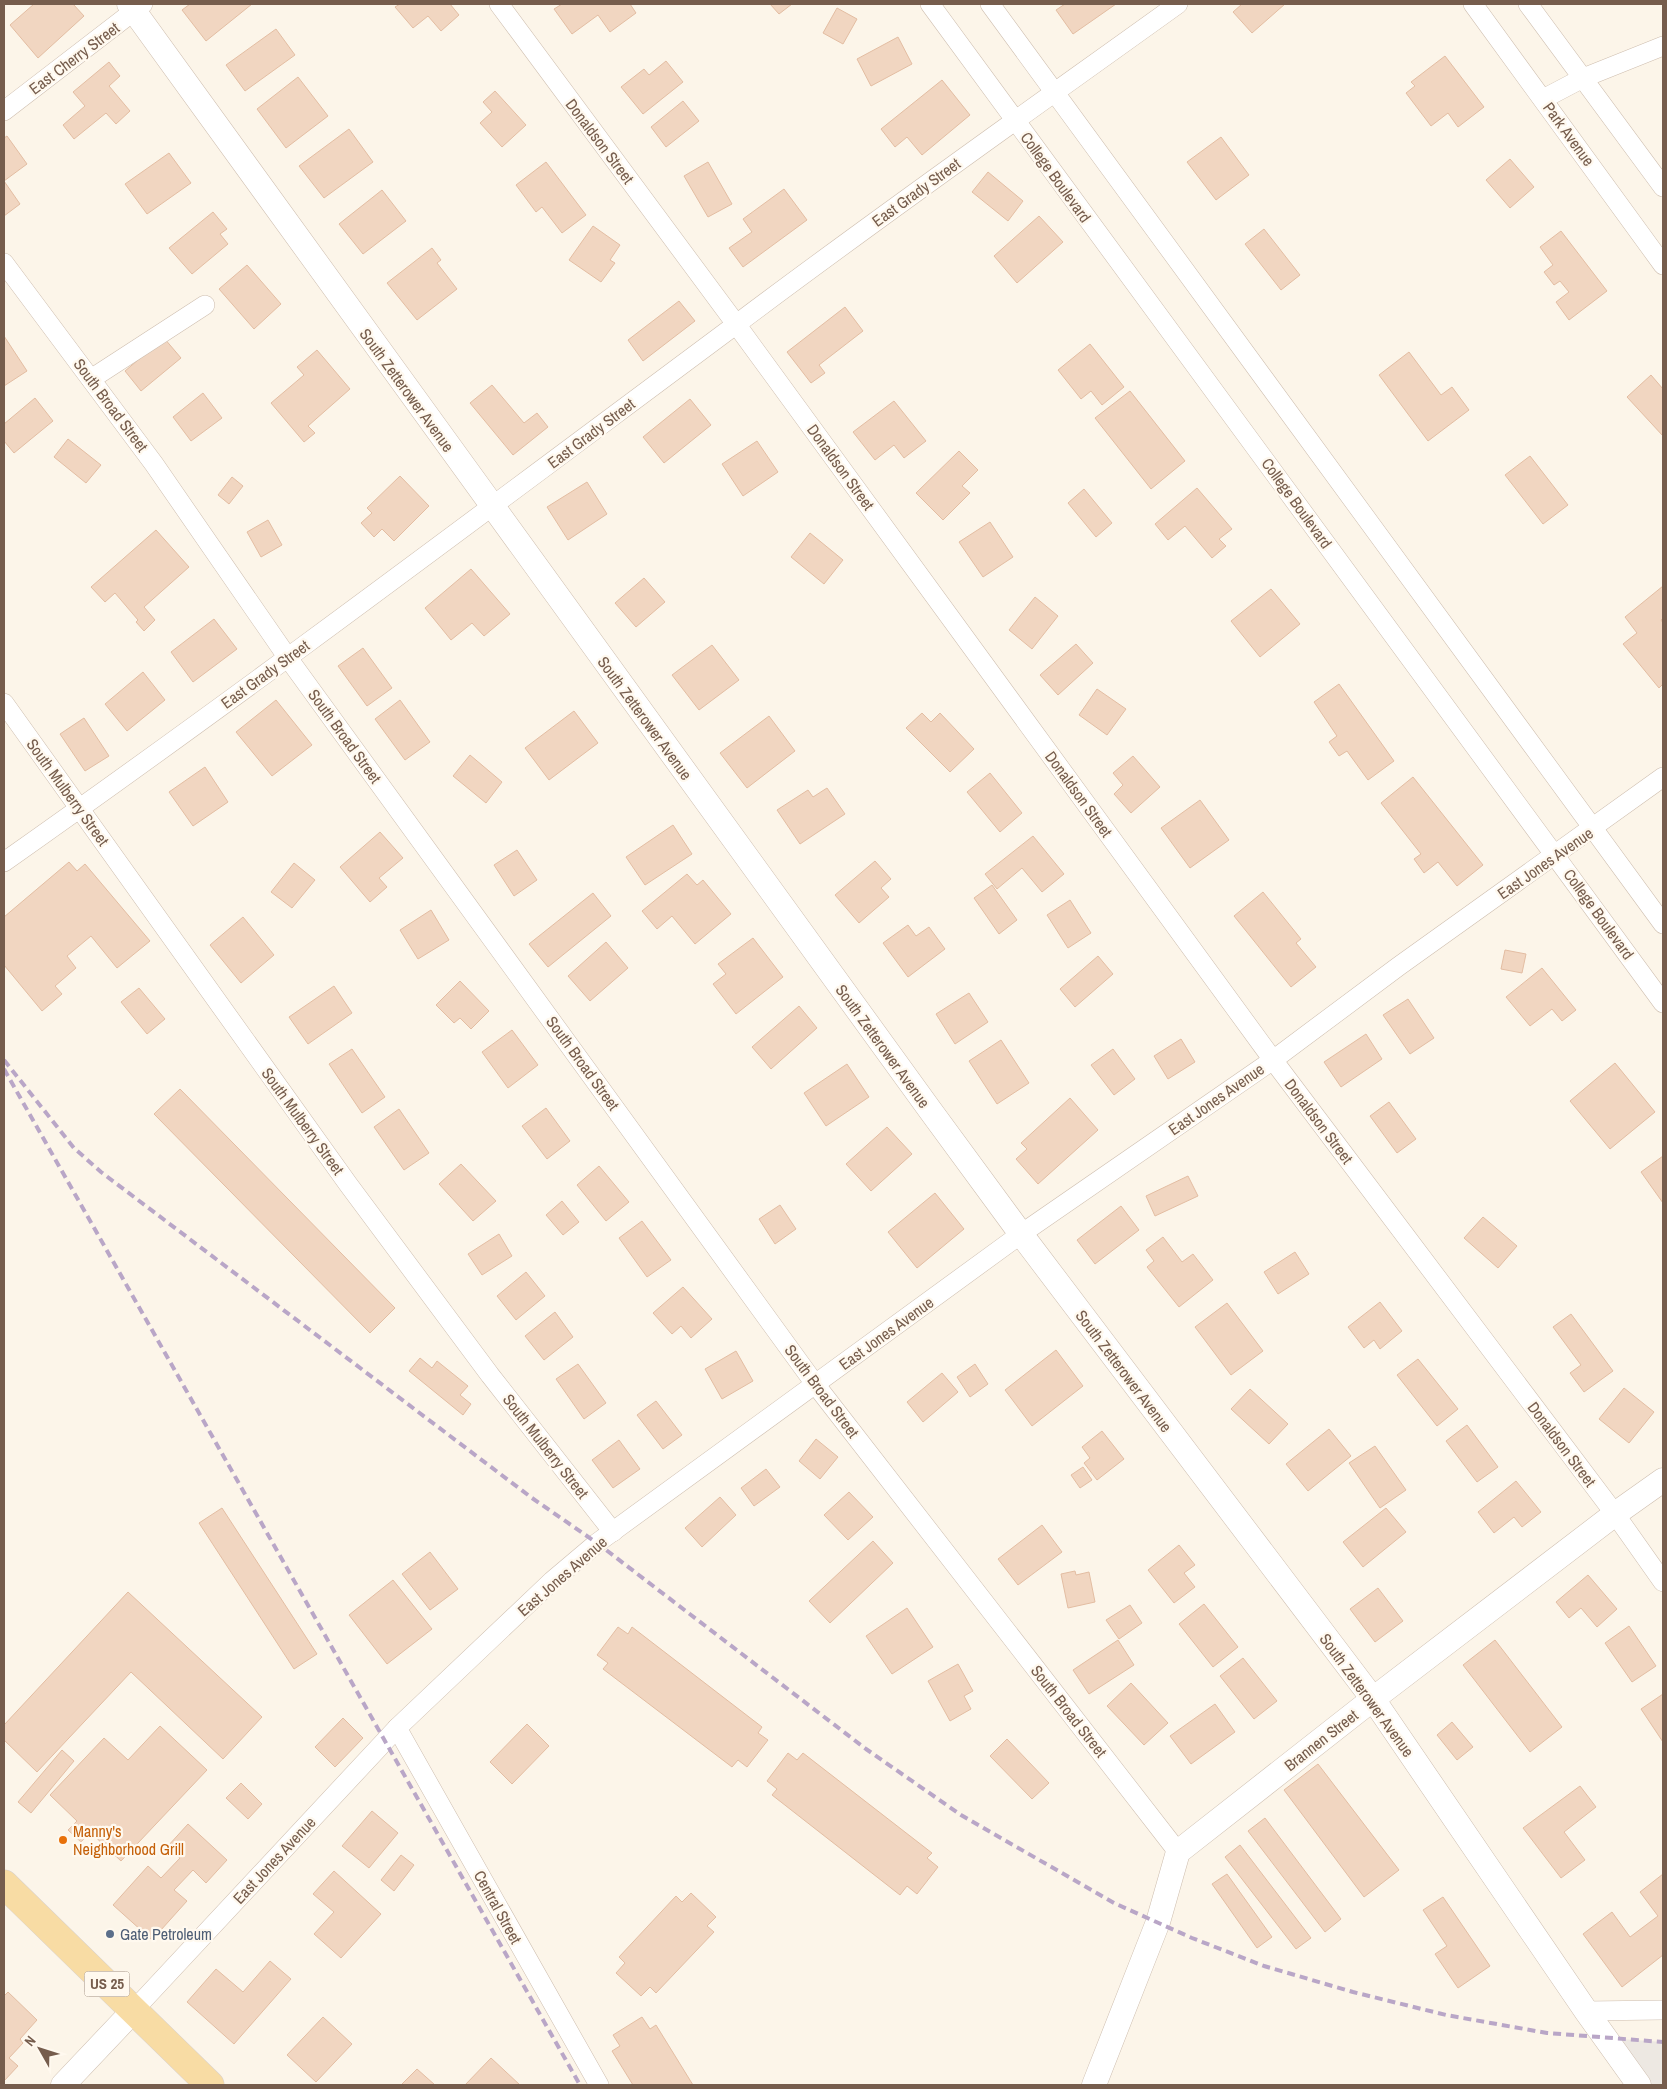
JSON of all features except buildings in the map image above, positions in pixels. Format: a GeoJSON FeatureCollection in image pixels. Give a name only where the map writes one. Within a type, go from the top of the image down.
{"type":"FeatureCollection","features":[{"type":"Feature","properties":{"kind":"main road","name":"US 25"},"geometry":{"type":"LineString","coordinates":[[4,1884],[210,2085]]}},
{"type":"Feature","properties":{"kind":"street","name":"Donaldson Street"},"geometry":{"type":"LineString","coordinates":[[498,4],[736,324],[1273,1060],[1615,1514],[1663,1582]]}},
{"type":"Feature","properties":{"kind":"street","name":"College Boulevard"},"geometry":{"type":"LineString","coordinates":[[930,4],[1663,1003]]}},
{"type":"Feature","properties":{"kind":"street"},"geometry":{"type":"LineString","coordinates":[[990,4],[1663,924]]}},
{"type":"Feature","properties":{"kind":"street","name":"East Grady Street"},"geometry":{"type":"LineString","coordinates":[[4,862],[288,658],[492,508],[736,324],[1014,120],[1178,4]]}},
{"type":"Feature","properties":{"kind":"street","name":"Park Avenue"},"geometry":{"type":"LineString","coordinates":[[1473,4],[1663,265]]}},
{"type":"Feature","properties":{"kind":"street"},"geometry":{"type":"LineString","coordinates":[[1528,4],[1663,187]]}},
{"type":"Feature","properties":{"kind":"street","name":"East Cherry Street"},"geometry":{"type":"LineString","coordinates":[[4,111],[135,6]]}},
{"type":"Feature","properties":{"kind":"street","name":"South Zetterower Avenue"},"geometry":{"type":"LineString","coordinates":[[135,6],[492,508],[1021,1234],[1373,1699],[1586,2011],[1639,2085]]}},
{"type":"Feature","properties":{"kind":"street"},"geometry":{"type":"LineString","coordinates":[[1543,98],[1583,78],[1663,46]]}},
{"type":"Feature","properties":{"kind":"street","name":"South Broad Street"},"geometry":{"type":"LineString","coordinates":[[4,263],[154,464],[288,658],[815,1384],[1178,1852]]}},
{"type":"Feature","properties":{"kind":"street"},"geometry":{"type":"LineString","coordinates":[[91,379],[205,305]]}},
{"type":"Feature","properties":{"kind":"street","name":"South Mulberry Street"},"geometry":{"type":"LineString","coordinates":[[4,703],[354,1192],[490,1376],[613,1532]]}},
{"type":"Feature","properties":{"kind":"street","name":"East Jones Avenue"},"geometry":{"type":"LineString","coordinates":[[134,2010],[397,1728],[552,1581],[597,1543],[1021,1234],[1273,1060],[1399,966],[1594,829],[1663,777]]}},
{"type":"Feature","properties":{"kind":"street","name":"Brannen Street"},"geometry":{"type":"LineString","coordinates":[[1178,1852],[1373,1699],[1615,1514],[1663,1480]]}},
{"type":"Feature","properties":{"kind":"street","name":"Central Street"},"geometry":{"type":"LineString","coordinates":[[397,1728],[599,2085]]}},
{"type":"Feature","properties":{"kind":"street"},"geometry":{"type":"LineString","coordinates":[[1094,2085],[1158,1922],[1178,1852]]}},
{"type":"Feature","properties":{"kind":"street"},"geometry":{"type":"LineString","coordinates":[[63,2085],[134,2010]]}},
{"type":"Feature","properties":{"kind":"street"},"geometry":{"type":"LineString","coordinates":[[1586,2011],[1663,2010]]}},
{"type":"Feature","properties":{"kind":"shaded area"},"geometry":{"type":"Polygon","coordinates":[[[1605,2038],[1663,2042],[1663,2085],[1639,2085],[1605,2038]]]}},
{"type":"Feature","properties":{"kind":"railway"},"geometry":{"type":"LineString","coordinates":[[4,1060],[74,1148],[101,1172],[532,1498],[597,1543],[866,1749],[961,1815],[1114,1903],[1192,1938],[1264,1966],[1353,1992],[1446,2015],[1547,2033],[1663,2042]]}},
{"type":"Feature","properties":{"kind":"railway"},"geometry":{"type":"LineString","coordinates":[[4,1069],[580,2085]]}},
{"type":"Feature","properties":{"kind":"place","name":"Manny's Neighborhood Grill"},"geometry":{"type":"Point","coordinates":[63,1840]}},
{"type":"Feature","properties":{"kind":"place","name":"Gate Petroleum"},"geometry":{"type":"Point","coordinates":[110,1934]}}]}
